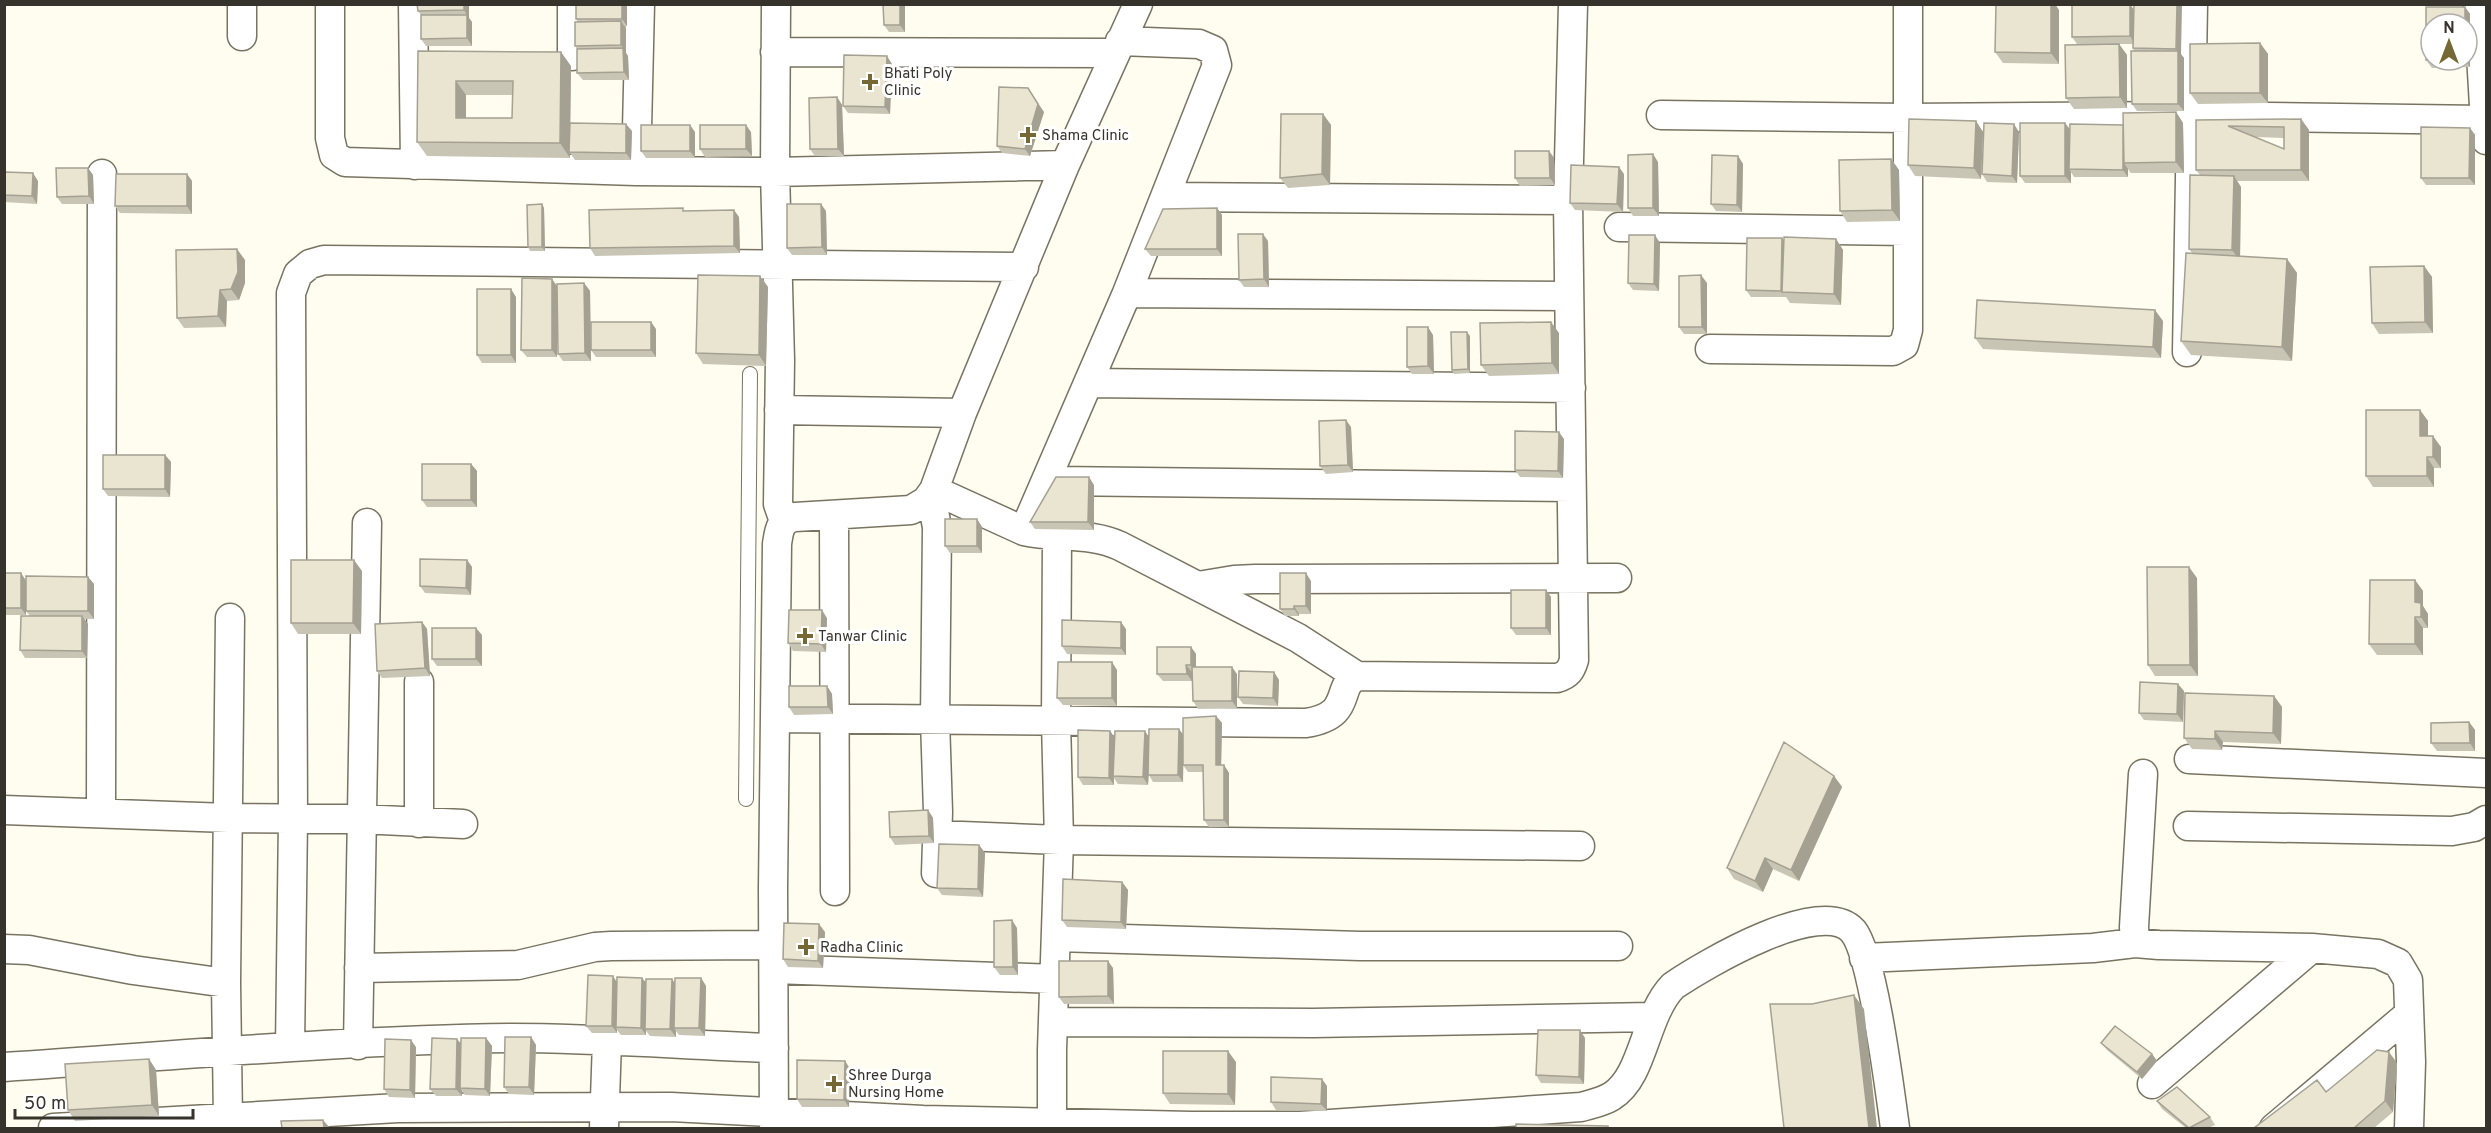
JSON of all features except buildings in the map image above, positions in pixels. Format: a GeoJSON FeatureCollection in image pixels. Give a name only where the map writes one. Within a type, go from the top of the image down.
{"type":"FeatureCollection","features":[{"type":"Feature","properties":{"kind":"street"},"geometry":{"type":"LineString","coordinates":[[242,4],[242,36]]}},
{"type":"Feature","properties":{"kind":"street"},"geometry":{"type":"LineString","coordinates":[[330,4],[330,138],[334,155],[345,162],[636,171],[775,172],[1065,165]]}},
{"type":"Feature","properties":{"kind":"street"},"geometry":{"type":"LineString","coordinates":[[413,4],[415,165]]}},
{"type":"Feature","properties":{"kind":"street"},"geometry":{"type":"LineString","coordinates":[[572,4],[572,56]]}},
{"type":"Feature","properties":{"kind":"street"},"geometry":{"type":"LineString","coordinates":[[636,171],[640,4]]}},
{"type":"Feature","properties":{"kind":"street"},"geometry":{"type":"LineString","coordinates":[[774,1120],[775,718],[777,544],[781,510],[775,172],[776,4]]}},
{"type":"Feature","properties":{"kind":"street"},"geometry":{"type":"LineString","coordinates":[[781,510],[795,517],[901,511],[911,510],[930,496],[1065,165],[1137,4]]}},
{"type":"Feature","properties":{"kind":"street"},"geometry":{"type":"LineString","coordinates":[[930,496],[1024,531],[1107,540],[1298,638],[1357,676],[1557,678],[1565,676],[1574,660],[1568,200],[1573,4]]}},
{"type":"Feature","properties":{"kind":"street"},"geometry":{"type":"LineString","coordinates":[[1710,349],[1899,350],[1904,345],[1908,330],[1908,4]]}},
{"type":"Feature","properties":{"kind":"street"},"geometry":{"type":"LineString","coordinates":[[2187,352],[2189,116],[2193,4]]}},
{"type":"Feature","properties":{"kind":"street"},"geometry":{"type":"LineString","coordinates":[[1661,115],[1907,118],[2189,116],[2485,130],[2478,4]]}},
{"type":"Feature","properties":{"kind":"street"},"geometry":{"type":"LineString","coordinates":[[775,52],[1199,44],[1213,50],[1216,57],[1215,73],[1127,293],[1024,531]]}},
{"type":"Feature","properties":{"kind":"street"},"geometry":{"type":"LineString","coordinates":[[101,812],[102,174]]}},
{"type":"Feature","properties":{"kind":"street"},"geometry":{"type":"LineString","coordinates":[[1165,197],[1568,200]]}},
{"type":"Feature","properties":{"kind":"street"},"geometry":{"type":"LineString","coordinates":[[1619,227],[1908,231]]}},
{"type":"Feature","properties":{"kind":"street"},"geometry":{"type":"LineString","coordinates":[[290,1047],[293,819],[291,293],[297,274],[310,264],[335,260],[1024,267]]}},
{"type":"Feature","properties":{"kind":"street"},"geometry":{"type":"LineString","coordinates":[[1127,293],[1569,296]]}},
{"type":"Feature","properties":{"kind":"street"},"geometry":{"type":"LineString","coordinates":[[1089,383],[1571,388]]}},
{"type":"Feature","properties":{"kind":"street"},"geometry":{"type":"LineString","coordinates":[[779,410],[963,413]]}},
{"type":"Feature","properties":{"kind":"street"},"geometry":{"type":"LineString","coordinates":[[1047,481],[1572,487]]}},
{"type":"Feature","properties":{"kind":"street"},"geometry":{"type":"LineString","coordinates":[[930,496],[937,527],[936,873]]}},
{"type":"Feature","properties":{"kind":"street"},"geometry":{"type":"LineString","coordinates":[[834,515],[836,891]]}},
{"type":"Feature","properties":{"kind":"street"},"geometry":{"type":"LineString","coordinates":[[358,1044],[368,523]]}},
{"type":"Feature","properties":{"kind":"street"},"geometry":{"type":"LineString","coordinates":[[1052,1125],[1059,840],[1056,721],[1057,536]]}},
{"type":"Feature","properties":{"kind":"street"},"geometry":{"type":"LineString","coordinates":[[1198,586],[1255,579],[1572,580],[1617,578]]}},
{"type":"Feature","properties":{"kind":"street"},"geometry":{"type":"LineString","coordinates":[[228,1119],[226,983],[230,618]]}},
{"type":"Feature","properties":{"kind":"street"},"geometry":{"type":"LineString","coordinates":[[775,718],[1291,723],[1319,721],[1331,716],[1339,707],[1349,682],[1357,676]]}},
{"type":"Feature","properties":{"kind":"street"},"geometry":{"type":"LineString","coordinates":[[419,682],[419,823]]}},
{"type":"Feature","properties":{"kind":"street"},"geometry":{"type":"LineString","coordinates":[[2189,759],[2487,773]]}},
{"type":"Feature","properties":{"kind":"street"},"geometry":{"type":"LineString","coordinates":[[2135,942],[2143,774]]}},
{"type":"Feature","properties":{"kind":"street"},"geometry":{"type":"LineString","coordinates":[[4,810],[228,818],[361,819],[463,824]]}},
{"type":"Feature","properties":{"kind":"street"},"geometry":{"type":"LineString","coordinates":[[2188,826],[2452,831],[2474,827],[2487,820]]}},
{"type":"Feature","properties":{"kind":"street"},"geometry":{"type":"LineString","coordinates":[[937,835],[1059,840],[1580,846]]}},
{"type":"Feature","properties":{"kind":"street"},"geometry":{"type":"LineString","coordinates":[[52,1128],[398,1108],[605,1117],[923,1120],[1052,1125],[1300,1126],[1581,1107],[1613,1095],[1625,1084],[1635,1066],[1652,1017],[1662,998],[1673,986],[1758,938],[1820,921],[1841,922],[1853,932],[1864,958],[1895,1128]]}},
{"type":"Feature","properties":{"kind":"street"},"geometry":{"type":"LineString","coordinates":[[1057,937],[1360,946],[1618,946]]}},
{"type":"Feature","properties":{"kind":"street"},"geometry":{"type":"LineString","coordinates":[[1864,958],[2093,948],[2135,942],[2159,945],[2312,948],[2378,954],[2398,963],[2408,980],[2410,1118],[2386,1128]]}},
{"type":"Feature","properties":{"kind":"street"},"geometry":{"type":"LineString","coordinates":[[359,968],[518,965],[595,947],[611,946],[1056,979]]}},
{"type":"Feature","properties":{"kind":"street"},"geometry":{"type":"LineString","coordinates":[[2152,1084],[2312,948]]}},
{"type":"Feature","properties":{"kind":"street"},"geometry":{"type":"LineString","coordinates":[[4,949],[29,950],[133,970],[226,983]]}},
{"type":"Feature","properties":{"kind":"street"},"geometry":{"type":"LineString","coordinates":[[2274,1128],[2409,1014]]}},
{"type":"Feature","properties":{"kind":"street"},"geometry":{"type":"LineString","coordinates":[[1053,1022],[1313,1023],[1652,1017]]}},
{"type":"Feature","properties":{"kind":"street"},"geometry":{"type":"LineString","coordinates":[[4,1067],[290,1047],[509,1038],[774,1048]]}},
{"type":"Feature","properties":{"kind":"street"},"geometry":{"type":"LineString","coordinates":[[605,1117],[607,1041]]}},
{"type":"Feature","properties":{"kind":"lane"},"geometry":{"type":"LineString","coordinates":[[746,799],[750,374]]}},
{"type":"Feature","properties":{"kind":"lane"},"geometry":{"type":"LineString","coordinates":[[749,499],[781,510]]}},
{"type":"Feature","properties":{"kind":"place","name":"Bhati Poly Clinic"},"geometry":{"type":"Point","coordinates":[870,82]}},
{"type":"Feature","properties":{"kind":"place","name":"Shama Clinic"},"geometry":{"type":"Point","coordinates":[1028,135]}},
{"type":"Feature","properties":{"kind":"place","name":"Tanwar Clinic"},"geometry":{"type":"Point","coordinates":[805,636]}},
{"type":"Feature","properties":{"kind":"place","name":"Radha Clinic"},"geometry":{"type":"Point","coordinates":[806,947]}},
{"type":"Feature","properties":{"kind":"place","name":"Shree Durga Nursing Home"},"geometry":{"type":"Point","coordinates":[834,1084]}}]}
